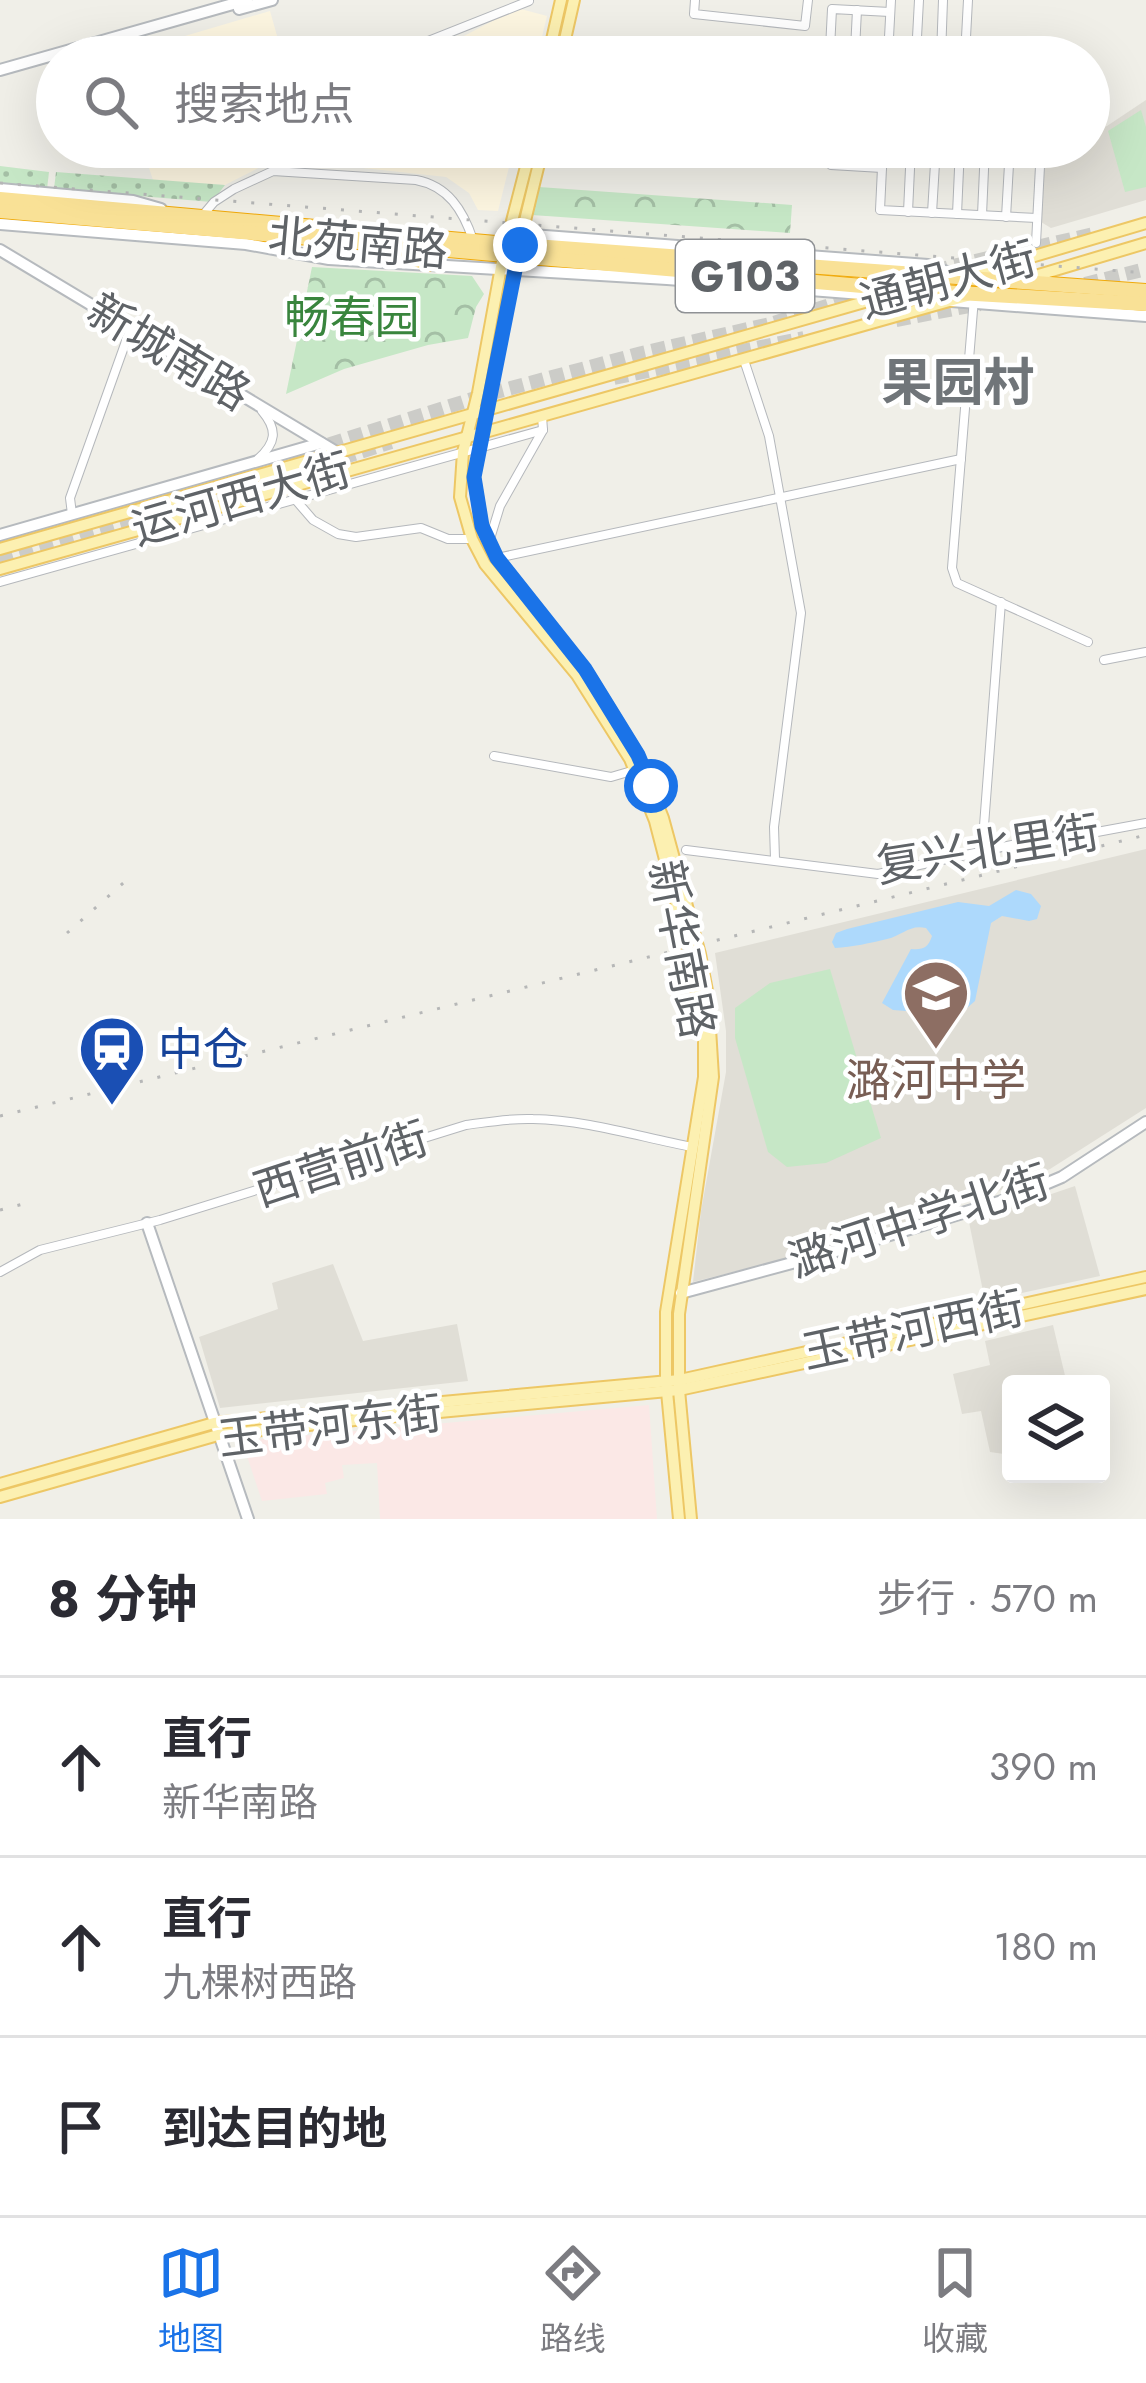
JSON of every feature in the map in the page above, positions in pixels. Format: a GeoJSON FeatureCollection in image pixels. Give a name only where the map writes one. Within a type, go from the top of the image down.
{"type":"FeatureCollection","features":[{"type":"Feature","properties":{"kind":"highway","name":"北苑南路"},"geometry":{"type":"LineString","coordinates":[[0,199],[472,240],[510,257],[698,259],[1146,291]]}},
{"type":"Feature","properties":{"kind":"highway","name":"北苑南路"},"geometry":{"type":"LineString","coordinates":[[0,212],[974,299],[1146,304]]}},
{"type":"Feature","properties":{"kind":"highway"},"geometry":{"type":"LineString","coordinates":[[78,232],[114,222]]}},
{"type":"Feature","properties":{"kind":"highway"},"geometry":{"type":"LineString","coordinates":[[375,244],[428,264]]}},
{"type":"Feature","properties":{"kind":"highway"},"geometry":{"type":"LineString","coordinates":[[668,247],[698,259]]}},
{"type":"Feature","properties":{"kind":"main road"},"geometry":{"type":"LineString","coordinates":[[553,36],[561,0]]}},
{"type":"Feature","properties":{"kind":"main road"},"geometry":{"type":"LineString","coordinates":[[566,36],[574,0]]}},
{"type":"Feature","properties":{"kind":"main road"},"geometry":{"type":"LineString","coordinates":[[510,257],[527,168]]}},
{"type":"Feature","properties":{"kind":"main road"},"geometry":{"type":"LineString","coordinates":[[510,257],[537,168]]}},
{"type":"Feature","properties":{"kind":"main road","name":"通朝大街"},"geometry":{"type":"LineString","coordinates":[[473,413],[1146,224]]}},
{"type":"Feature","properties":{"kind":"main road","name":"通朝大街"},"geometry":{"type":"LineString","coordinates":[[483,430],[974,299],[1146,243]]}},
{"type":"Feature","properties":{"kind":"main road","name":"新华南路"},"geometry":{"type":"LineString","coordinates":[[510,257],[474,477],[476,496],[497,558],[585,669],[638,755],[663,818],[700,954],[712,1036],[713,1077],[681,1293],[673,1386],[679,1519]]}},
{"type":"Feature","properties":{"kind":"main road","name":"新华南路"},"geometry":{"type":"LineString","coordinates":[[510,257],[463,452],[460,497],[485,564],[577,675],[635,770],[655,820],[699,998],[704,1077],[666,1312],[692,1519]]}},
{"type":"Feature","properties":{"kind":"main road","name":"运河西大街"},"geometry":{"type":"LineString","coordinates":[[0,549],[473,413]]}},
{"type":"Feature","properties":{"kind":"main road","name":"运河西大街"},"geometry":{"type":"LineString","coordinates":[[0,568],[483,430]]}},
{"type":"Feature","properties":{"kind":"main road","name":"玉带河西街"},"geometry":{"type":"LineString","coordinates":[[673,1386],[1146,1277]]}},
{"type":"Feature","properties":{"kind":"main road","name":"玉带河西街"},"geometry":{"type":"LineString","coordinates":[[673,1386],[1146,1289]]}},
{"type":"Feature","properties":{"kind":"main road","name":"玉带河东街"},"geometry":{"type":"LineString","coordinates":[[0,1484],[216,1429],[673,1386]]}},
{"type":"Feature","properties":{"kind":"main road","name":"玉带河东街"},"geometry":{"type":"LineString","coordinates":[[0,1497],[216,1429]]}},
{"type":"Feature","properties":{"kind":"street"},"geometry":{"type":"LineString","coordinates":[[125,36],[247,0]]}},
{"type":"Feature","properties":{"kind":"street"},"geometry":{"type":"LineString","coordinates":[[143,36],[272,0]]}},
{"type":"Feature","properties":{"kind":"street"},"geometry":{"type":"LineString","coordinates":[[695,0],[694,14],[805,26],[808,0]]}},
{"type":"Feature","properties":{"kind":"street"},"geometry":{"type":"LineString","coordinates":[[917,36],[919,0]]}},
{"type":"Feature","properties":{"kind":"street"},"geometry":{"type":"LineString","coordinates":[[941,36],[944,0]]}},
{"type":"Feature","properties":{"kind":"street"},"geometry":{"type":"LineString","coordinates":[[966,36],[968,0]]}},
{"type":"Feature","properties":{"kind":"street"},"geometry":{"type":"LineString","coordinates":[[441,36],[529,1]]}},
{"type":"Feature","properties":{"kind":"street"},"geometry":{"type":"LineString","coordinates":[[831,36],[832,9],[889,4],[888,36]]}},
{"type":"Feature","properties":{"kind":"street"},"geometry":{"type":"LineString","coordinates":[[856,36],[857,10]]}},
{"type":"Feature","properties":{"kind":"street"},"geometry":{"type":"LineString","coordinates":[[0,73],[36,62]]}},
{"type":"Feature","properties":{"kind":"street"},"geometry":{"type":"LineString","coordinates":[[0,73],[36,65]]}},
{"type":"Feature","properties":{"kind":"street"},"geometry":{"type":"LineString","coordinates":[[882,168],[880,210],[1037,218]]}},
{"type":"Feature","properties":{"kind":"street"},"geometry":{"type":"LineString","coordinates":[[908,212],[910,168]]}},
{"type":"Feature","properties":{"kind":"street"},"geometry":{"type":"LineString","coordinates":[[932,213],[935,168]]}},
{"type":"Feature","properties":{"kind":"street"},"geometry":{"type":"LineString","coordinates":[[957,214],[960,168]]}},
{"type":"Feature","properties":{"kind":"street"},"geometry":{"type":"LineString","coordinates":[[982,215],[984,168]]}},
{"type":"Feature","properties":{"kind":"street"},"geometry":{"type":"LineString","coordinates":[[1006,217],[1009,168]]}},
{"type":"Feature","properties":{"kind":"street"},"geometry":{"type":"LineString","coordinates":[[1036,243],[1040,168]]}},
{"type":"Feature","properties":{"kind":"street"},"geometry":{"type":"LineString","coordinates":[[202,216],[234,189],[273,171],[416,180],[436,185],[455,202],[472,240]]}},
{"type":"Feature","properties":{"kind":"street"},"geometry":{"type":"LineString","coordinates":[[0,189],[133,201],[176,213]]}},
{"type":"Feature","properties":{"kind":"street"},"geometry":{"type":"LineString","coordinates":[[0,224],[246,244],[329,259],[428,264],[510,257],[667,279],[949,302]]}},
{"type":"Feature","properties":{"kind":"street"},"geometry":{"type":"LineString","coordinates":[[510,257],[532,235],[928,266],[961,278]]}},
{"type":"Feature","properties":{"kind":"street","name":"新城南路"},"geometry":{"type":"LineString","coordinates":[[0,250],[338,453]]}},
{"type":"Feature","properties":{"kind":"street"},"geometry":{"type":"LineString","coordinates":[[1088,642],[957,583],[954,576],[974,299],[1146,316]]}},
{"type":"Feature","properties":{"kind":"street"},"geometry":{"type":"LineString","coordinates":[[72,514],[70,498],[130,330]]}},
{"type":"Feature","properties":{"kind":"street"},"geometry":{"type":"LineString","coordinates":[[744,360],[769,436],[801,613],[774,827],[775,859]]}},
{"type":"Feature","properties":{"kind":"street"},"geometry":{"type":"LineString","coordinates":[[255,462],[274,439],[269,420],[257,406]]}},
{"type":"Feature","properties":{"kind":"street"},"geometry":{"type":"LineString","coordinates":[[489,543],[500,506],[543,430],[542,416]]}},
{"type":"Feature","properties":{"kind":"street"},"geometry":{"type":"LineString","coordinates":[[0,582],[543,430]]}},
{"type":"Feature","properties":{"kind":"street"},"geometry":{"type":"LineString","coordinates":[[0,535],[321,443]]}},
{"type":"Feature","properties":{"kind":"street"},"geometry":{"type":"LineString","coordinates":[[497,558],[961,459]]}},
{"type":"Feature","properties":{"kind":"street"},"geometry":{"type":"LineString","coordinates":[[286,487],[313,520],[338,534],[356,537],[421,528],[448,539],[472,539]]}},
{"type":"Feature","properties":{"kind":"street"},"geometry":{"type":"LineString","coordinates":[[982,852],[1000,602]]}},
{"type":"Feature","properties":{"kind":"street"},"geometry":{"type":"LineString","coordinates":[[1104,660],[1146,652]]}},
{"type":"Feature","properties":{"kind":"street"},"geometry":{"type":"LineString","coordinates":[[494,756],[611,777],[635,770]]}},
{"type":"Feature","properties":{"kind":"street","name":"复兴北里街"},"geometry":{"type":"LineString","coordinates":[[686,850],[878,874],[1048,837],[1146,823]]}},
{"type":"Feature","properties":{"kind":"street","name":"西营前街"},"geometry":{"type":"LineString","coordinates":[[0,1272],[40,1250],[146,1223],[466,1125],[536,1119],[692,1147]]}},
{"type":"Feature","properties":{"kind":"street","name":"潞河中学北街"},"geometry":{"type":"LineString","coordinates":[[681,1293],[1012,1198],[1062,1177],[1146,1122]]}},
{"type":"Feature","properties":{"kind":"street"},"geometry":{"type":"LineString","coordinates":[[146,1223],[248,1519]]}},
{"type":"Feature","properties":{"kind":"shaded area"},"geometry":{"type":"Polygon","coordinates":[[[517,8],[547,16],[542,36],[464,36],[517,8]]]}},
{"type":"Feature","properties":{"kind":"shaded area"},"geometry":{"type":"Polygon","coordinates":[[[270,11],[277,36],[185,36],[270,11]]]}},
{"type":"Feature","properties":{"kind":"shaded area"},"geometry":{"type":"Polygon","coordinates":[[[1146,100],[1146,200],[1051,228],[1041,222],[1045,168],[1110,168],[1110,124],[1146,100]]]}},
{"type":"Feature","properties":{"kind":"shaded area"},"geometry":{"type":"Polygon","coordinates":[[[149,168],[258,168],[225,185],[153,180],[149,168]]]}},
{"type":"Feature","properties":{"kind":"shaded area"},"geometry":{"type":"Polygon","coordinates":[[[363,168],[509,168],[498,211],[478,210],[469,193],[446,177],[363,168]]]}},
{"type":"Feature","properties":{"kind":"shaded area","name":"潞河中学"},"geometry":{"type":"Polygon","coordinates":[[[1146,849],[1146,1108],[1050,1169],[996,1192],[813,1252],[693,1282],[726,1072],[726,1031],[715,953],[1146,849]]]}},
{"type":"Feature","properties":{"kind":"shaded area"},"geometry":{"type":"Polygon","coordinates":[[[1075,1186],[1100,1276],[985,1301],[969,1222],[1075,1186]]]}},
{"type":"Feature","properties":{"kind":"shaded area"},"geometry":{"type":"Polygon","coordinates":[[[333,1264],[363,1341],[457,1324],[468,1381],[220,1408],[199,1337],[278,1309],[272,1283],[333,1264]]]}},
{"type":"Feature","properties":{"kind":"shaded area"},"geometry":{"type":"Polygon","coordinates":[[[1053,1325],[1065,1375],[1002,1375],[1002,1454],[990,1452],[981,1411],[962,1414],[953,1374],[990,1365],[985,1341],[1053,1325]]]}},
{"type":"Feature","properties":{"kind":"shaded area"},"geometry":{"type":"Polygon","coordinates":[[[649,1405],[657,1519],[380,1519],[377,1463],[342,1465],[344,1478],[325,1483],[327,1494],[262,1501],[242,1441],[649,1405]]]}},
{"type":"Feature","properties":{"kind":"green space"},"geometry":{"type":"Polygon","coordinates":[[[1141,110],[1146,127],[1146,187],[1125,192],[1110,130],[1141,110]]]}},
{"type":"Feature","properties":{"kind":"green space"},"geometry":{"type":"Polygon","coordinates":[[[0,166],[49,172],[47,189],[0,184],[0,166]]]}},
{"type":"Feature","properties":{"kind":"green space"},"geometry":{"type":"Polygon","coordinates":[[[56,172],[225,185],[212,202],[54,189],[56,172]]]}},
{"type":"Feature","properties":{"kind":"green space"},"geometry":{"type":"Polygon","coordinates":[[[539,187],[792,205],[790,233],[532,215],[539,187]]]}},
{"type":"Feature","properties":{"kind":"green space","name":"畅春园"},"geometry":{"type":"Polygon","coordinates":[[[312,267],[472,276],[484,294],[468,338],[344,369],[286,394],[312,267]]]}},
{"type":"Feature","properties":{"kind":"green space"},"geometry":{"type":"Polygon","coordinates":[[[830,969],[881,1138],[826,1163],[787,1167],[768,1152],[735,1038],[735,1008],[770,983],[830,969]]]}},
{"type":"Feature","properties":{"kind":"water"},"geometry":{"type":"Polygon","coordinates":[[[1016,890],[1031,894],[1041,906],[1037,919],[1002,916],[991,923],[975,1001],[959,1015],[893,1010],[882,1003],[911,949],[929,943],[932,936],[926,928],[915,927],[855,946],[835,948],[832,942],[836,933],[847,929],[958,902],[989,906],[1016,890]]]}},
{"type":"Feature","properties":{"kind":"tunnel"},"geometry":{"type":"LineString","coordinates":[[169,495],[485,395],[770,324],[949,267],[1094,234]]}},
{"type":"Feature","properties":{"kind":"tunnel"},"geometry":{"type":"LineString","coordinates":[[1085,284],[1146,269]]}},
{"type":"Feature","properties":{"kind":"tunnel"},"geometry":{"type":"LineString","coordinates":[[896,320],[980,304]]}},
{"type":"Feature","properties":{"kind":"tunnel"},"geometry":{"type":"LineString","coordinates":[[614,378],[804,338]]}},
{"type":"Feature","properties":{"kind":"tunnel"},"geometry":{"type":"LineString","coordinates":[[0,562],[391,442]]}},
{"type":"Feature","properties":{"kind":"railway"},"geometry":{"type":"LineString","coordinates":[[0,183],[1146,273]]}},
{"type":"Feature","properties":{"kind":"railway"},"geometry":{"type":"LineString","coordinates":[[0,1116],[1146,835]]}},
{"type":"Feature","properties":{"kind":"railway"},"geometry":{"type":"LineString","coordinates":[[67,933],[129,878]]}},
{"type":"Feature","properties":{"kind":"railway"},"geometry":{"type":"LineString","coordinates":[[0,1210],[27,1203]]}},
{"type":"Feature","properties":{"kind":"place","name":"潞河中学"},"geometry":{"type":"Point","coordinates":[936,1052]}},
{"type":"Feature","properties":{"kind":"place","name":"中仓"},"geometry":{"type":"Point","coordinates":[112,1108]}},
{"type":"Feature","properties":{"kind":"district","name":"果园村"},"geometry":{"type":"Point","coordinates":[958,382]}},
{"type":"Feature","properties":{"kind":"route"},"geometry":{"type":"LineString","coordinates":[[520,245],[474,477],[482,526],[497,558],[585,669],[638,755],[651,786]]}}]}
